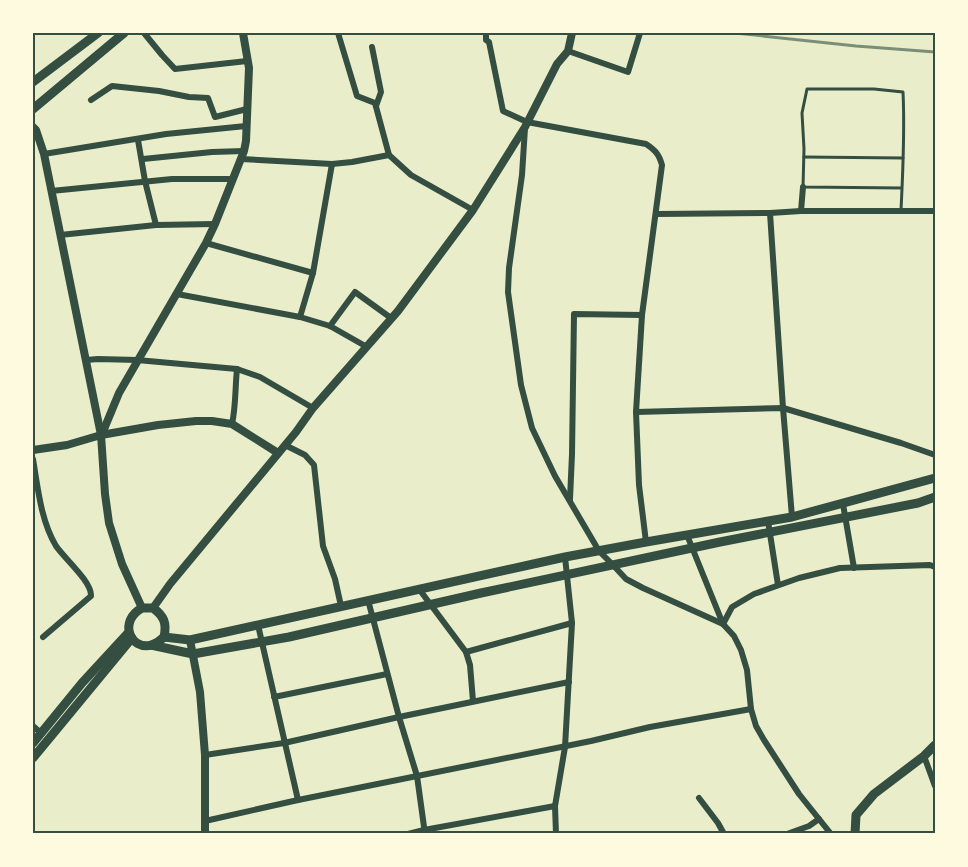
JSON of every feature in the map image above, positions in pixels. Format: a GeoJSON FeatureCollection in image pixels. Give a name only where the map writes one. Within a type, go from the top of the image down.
{"type":"FeatureCollection","features":[{"type":"Feature","properties":{"kind":"main road"},"geometry":{"type":"LineString","coordinates":[[33,82],[98,33]]}},
{"type":"Feature","properties":{"kind":"main road"},"geometry":{"type":"LineString","coordinates":[[33,109],[124,33]]}},
{"type":"Feature","properties":{"kind":"main road"},"geometry":{"type":"LineString","coordinates":[[151,645],[164,637],[190,640],[599,551],[792,518],[935,478]]}},
{"type":"Feature","properties":{"kind":"main road"},"geometry":{"type":"LineString","coordinates":[[164,637],[165,621],[162,615],[153,608],[142,608],[131,617],[128,624],[130,635],[137,642],[193,654],[262,642],[693,548],[918,503],[935,497]]}},
{"type":"Feature","properties":{"kind":"main road"},"geometry":{"type":"LineString","coordinates":[[33,743],[82,683],[130,635]]}},
{"type":"Feature","properties":{"kind":"main road"},"geometry":{"type":"LineString","coordinates":[[33,758],[130,635]]}},
{"type":"Feature","properties":{"kind":"main road"},"geometry":{"type":"LineString","coordinates":[[855,834],[856,814],[874,794],[935,745]]}},
{"type":"Feature","properties":{"kind":"street"},"geometry":{"type":"LineString","coordinates":[[144,33],[175,69],[248,61]]}},
{"type":"Feature","properties":{"kind":"street"},"geometry":{"type":"LineString","coordinates":[[101,435],[119,393],[137,360],[206,243],[242,155],[246,141],[249,68],[243,33]]}},
{"type":"Feature","properties":{"kind":"street"},"geometry":{"type":"LineString","coordinates":[[338,33],[357,96],[375,103],[389,155],[411,175],[473,210]]}},
{"type":"Feature","properties":{"kind":"street"},"geometry":{"type":"LineString","coordinates":[[486,33],[503,111],[526,124],[646,144],[655,149],[662,165],[642,315],[636,412],[639,485],[646,542]]}},
{"type":"Feature","properties":{"kind":"street"},"geometry":{"type":"LineString","coordinates":[[153,608],[313,408],[425,276],[473,210],[526,124],[557,64],[568,51],[572,33]]}},
{"type":"Feature","properties":{"kind":"street"},"geometry":{"type":"LineString","coordinates":[[568,51],[628,72],[640,33]]}},
{"type":"Feature","properties":{"kind":"street"},"geometry":{"type":"LineString","coordinates":[[372,47],[381,92],[376,106]]}},
{"type":"Feature","properties":{"kind":"street"},"geometry":{"type":"LineString","coordinates":[[92,100],[112,86],[159,91],[189,98],[208,98],[215,117],[247,109]]}},
{"type":"Feature","properties":{"kind":"street"},"geometry":{"type":"LineString","coordinates":[[526,124],[508,292],[521,385],[532,428],[555,476],[599,551],[626,579],[723,624]]}},
{"type":"Feature","properties":{"kind":"street"},"geometry":{"type":"LineString","coordinates":[[44,154],[166,134],[246,126]]}},
{"type":"Feature","properties":{"kind":"street"},"geometry":{"type":"LineString","coordinates":[[33,127],[44,154],[101,435],[109,523],[122,564],[142,608]]}},
{"type":"Feature","properties":{"kind":"street"},"geometry":{"type":"LineString","coordinates":[[138,140],[156,225]]}},
{"type":"Feature","properties":{"kind":"street"},"geometry":{"type":"LineString","coordinates":[[143,159],[212,152],[332,164],[389,155]]}},
{"type":"Feature","properties":{"kind":"street"},"geometry":{"type":"LineString","coordinates":[[300,317],[313,273],[332,164]]}},
{"type":"Feature","properties":{"kind":"street"},"geometry":{"type":"LineString","coordinates":[[51,191],[172,179],[233,179]]}},
{"type":"Feature","properties":{"kind":"street"},"geometry":{"type":"LineString","coordinates":[[801,211],[803,187]]}},
{"type":"Feature","properties":{"kind":"street"},"geometry":{"type":"LineString","coordinates":[[656,214],[935,211]]}},
{"type":"Feature","properties":{"kind":"street"},"geometry":{"type":"LineString","coordinates":[[770,213],[792,518]]}},
{"type":"Feature","properties":{"kind":"street"},"geometry":{"type":"LineString","coordinates":[[60,235],[156,225],[215,224]]}},
{"type":"Feature","properties":{"kind":"street"},"geometry":{"type":"LineString","coordinates":[[206,243],[313,273]]}},
{"type":"Feature","properties":{"kind":"street"},"geometry":{"type":"LineString","coordinates":[[330,326],[355,292],[391,318]]}},
{"type":"Feature","properties":{"kind":"street"},"geometry":{"type":"LineString","coordinates":[[177,294],[300,317],[330,326],[367,347]]}},
{"type":"Feature","properties":{"kind":"street"},"geometry":{"type":"LineString","coordinates":[[570,499],[574,314],[642,315]]}},
{"type":"Feature","properties":{"kind":"street"},"geometry":{"type":"LineString","coordinates":[[86,360],[137,360],[237,369],[260,377],[313,408]]}},
{"type":"Feature","properties":{"kind":"street"},"geometry":{"type":"LineString","coordinates":[[232,424],[236,407],[237,369]]}},
{"type":"Feature","properties":{"kind":"street"},"geometry":{"type":"LineString","coordinates":[[636,412],[783,408],[935,455]]}},
{"type":"Feature","properties":{"kind":"street"},"geometry":{"type":"LineString","coordinates":[[33,450],[158,425],[212,421],[232,424],[278,453]]}},
{"type":"Feature","properties":{"kind":"street"},"geometry":{"type":"LineString","coordinates":[[285,445],[305,455],[314,465],[323,546],[335,579],[341,606]]}},
{"type":"Feature","properties":{"kind":"street"},"geometry":{"type":"LineString","coordinates":[[33,459],[39,500],[49,534],[92,592],[91,596],[43,637]]}},
{"type":"Feature","properties":{"kind":"street"},"geometry":{"type":"LineString","coordinates":[[843,504],[854,568]]}},
{"type":"Feature","properties":{"kind":"street"},"geometry":{"type":"LineString","coordinates":[[768,521],[778,585]]}},
{"type":"Feature","properties":{"kind":"street"},"geometry":{"type":"LineString","coordinates":[[687,535],[723,624],[734,636],[741,650],[747,670],[752,717],[799,794],[831,834]]}},
{"type":"Feature","properties":{"kind":"street"},"geometry":{"type":"LineString","coordinates":[[556,834],[555,806],[565,747],[572,623],[565,558]]}},
{"type":"Feature","properties":{"kind":"street"},"geometry":{"type":"LineString","coordinates":[[723,624],[732,607],[754,594],[798,578],[840,568],[930,565],[935,567]]}},
{"type":"Feature","properties":{"kind":"street"},"geometry":{"type":"LineString","coordinates":[[419,589],[466,652],[470,665],[473,702]]}},
{"type":"Feature","properties":{"kind":"street"},"geometry":{"type":"LineString","coordinates":[[368,600],[417,776],[424,832]]}},
{"type":"Feature","properties":{"kind":"street"},"geometry":{"type":"LineString","coordinates":[[466,652],[572,623]]}},
{"type":"Feature","properties":{"kind":"street"},"geometry":{"type":"LineString","coordinates":[[258,625],[297,800]]}},
{"type":"Feature","properties":{"kind":"street"},"geometry":{"type":"LineString","coordinates":[[190,640],[200,692],[205,755],[205,834]]}},
{"type":"Feature","properties":{"kind":"street"},"geometry":{"type":"LineString","coordinates":[[274,697],[387,674]]}},
{"type":"Feature","properties":{"kind":"street"},"geometry":{"type":"LineString","coordinates":[[205,755],[284,743],[569,682]]}},
{"type":"Feature","properties":{"kind":"street"},"geometry":{"type":"LineString","coordinates":[[205,821],[690,719],[751,709]]}},
{"type":"Feature","properties":{"kind":"street"},"geometry":{"type":"LineString","coordinates":[[33,726],[41,733]]}},
{"type":"Feature","properties":{"kind":"street"},"geometry":{"type":"LineString","coordinates":[[924,756],[935,786]]}},
{"type":"Feature","properties":{"kind":"street"},"geometry":{"type":"LineString","coordinates":[[699,798],[724,834]]}},
{"type":"Feature","properties":{"kind":"street"},"geometry":{"type":"LineString","coordinates":[[408,834],[555,806]]}},
{"type":"Feature","properties":{"kind":"street"},"geometry":{"type":"LineString","coordinates":[[787,834],[809,826],[819,819]]}},
{"type":"Feature","properties":{"kind":"lane"},"geometry":{"type":"LineString","coordinates":[[901,211],[905,121],[903,92],[874,89],[807,89],[802,112],[803,187],[902,188]]}},
{"type":"Feature","properties":{"kind":"lane"},"geometry":{"type":"LineString","coordinates":[[804,157],[903,158]]}},
{"type":"Feature","properties":{"kind":"railway"},"geometry":{"type":"LineString","coordinates":[[735,33],[935,52]]}}]}
